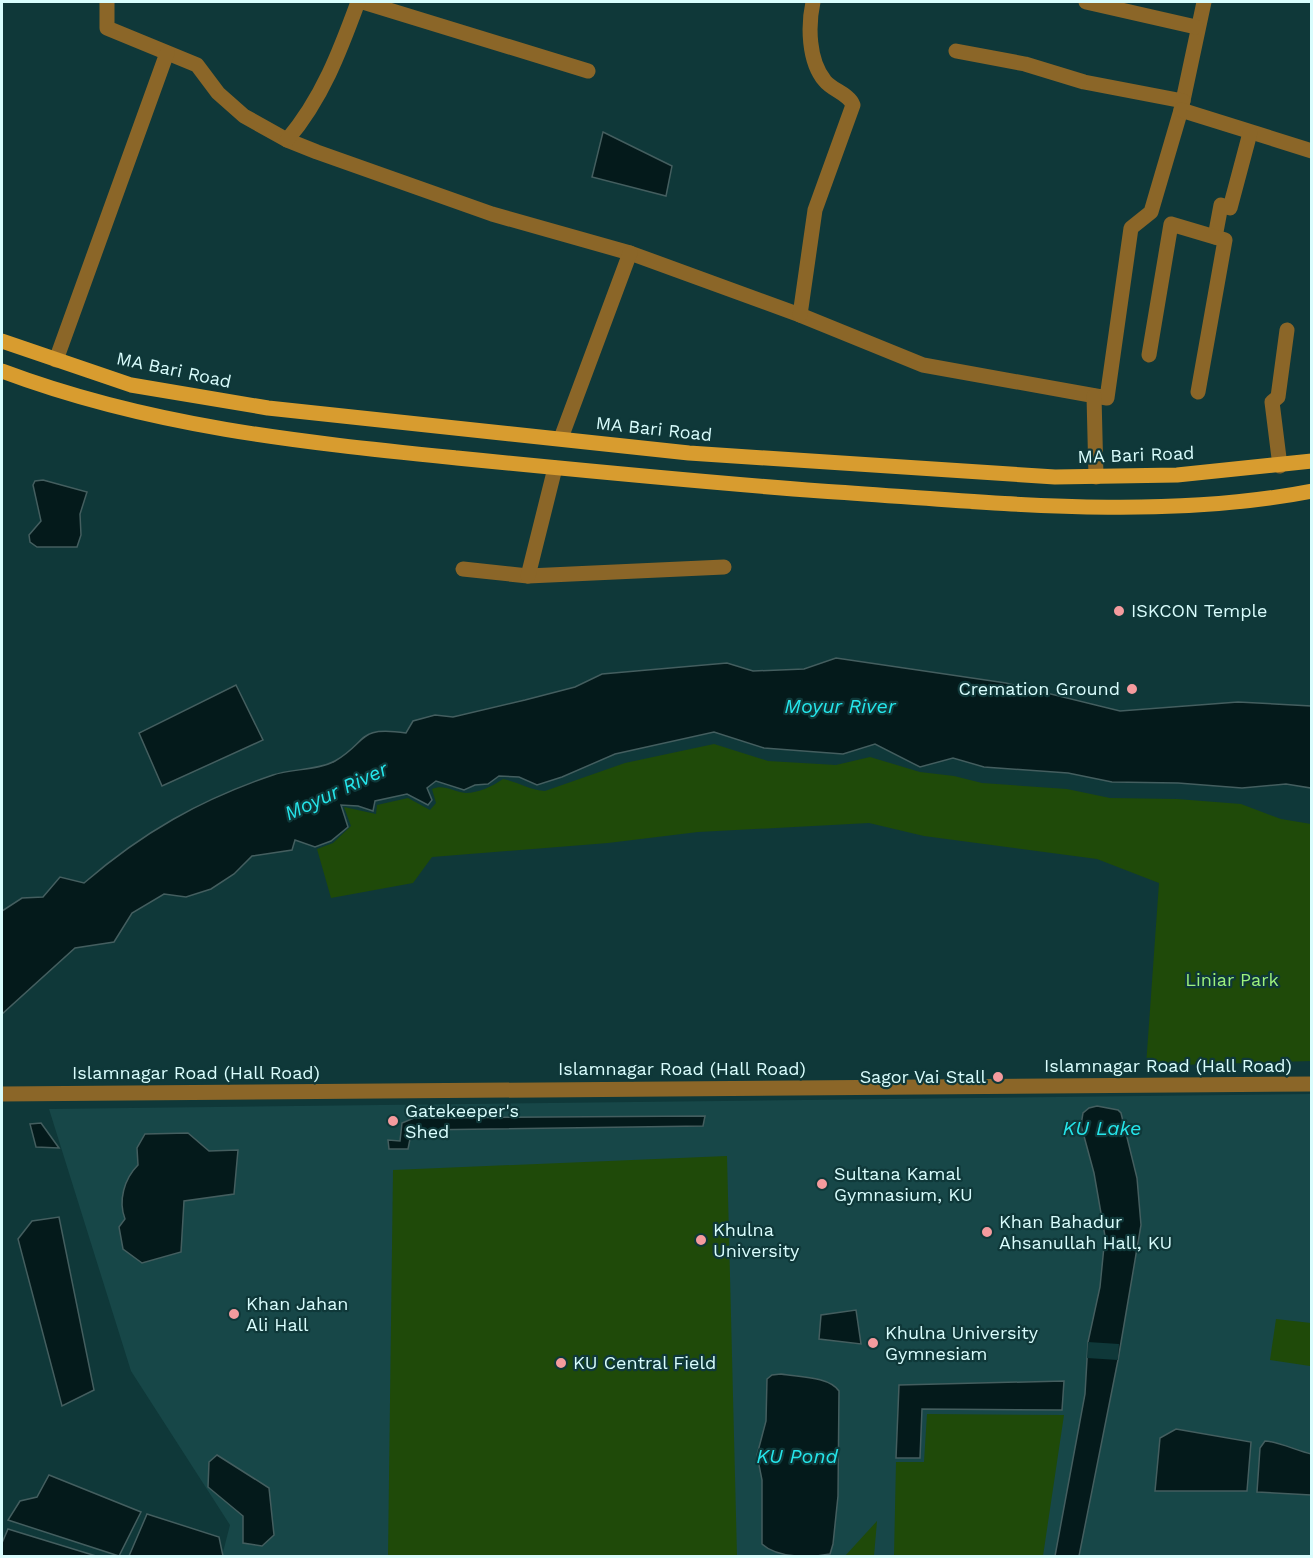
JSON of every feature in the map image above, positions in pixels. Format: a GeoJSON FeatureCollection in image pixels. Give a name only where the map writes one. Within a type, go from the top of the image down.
{"type":"FeatureCollection","features":[{"type":"Feature","properties":{"kind":"main road","name":"MA Bari Road"},"geometry":{"type":"LineString","coordinates":[[2,341],[131,385],[268,408],[689,453],[1055,477],[1177,475],[1311,461]]}},
{"type":"Feature","properties":{"kind":"main road"},"geometry":{"type":"LineString","coordinates":[[2,371],[115,409],[216,429],[336,446],[708,483],[1046,506],[1156,506],[1254,501],[1311,491]]}},
{"type":"Feature","properties":{"kind":"street"},"geometry":{"type":"LineString","coordinates":[[107,2],[108,28],[197,65],[218,93],[244,116],[287,140],[492,214],[630,253],[800,315],[923,365],[1107,398],[1131,228],[1152,212],[1182,105],[1196,27],[1204,2]]}},
{"type":"Feature","properties":{"kind":"street"},"geometry":{"type":"LineString","coordinates":[[287,140],[301,124],[333,70],[358,2]]}},
{"type":"Feature","properties":{"kind":"street"},"geometry":{"type":"LineString","coordinates":[[363,2],[588,71]]}},
{"type":"Feature","properties":{"kind":"street"},"geometry":{"type":"LineString","coordinates":[[800,315],[815,210],[853,105],[850,100],[825,81],[817,68],[810,36],[813,2]]}},
{"type":"Feature","properties":{"kind":"street"},"geometry":{"type":"LineString","coordinates":[[1086,2],[1196,27]]}},
{"type":"Feature","properties":{"kind":"street"},"geometry":{"type":"LineString","coordinates":[[956,51],[1025,64],[1084,82],[1182,105],[1250,133],[1311,151]]}},
{"type":"Feature","properties":{"kind":"street"},"geometry":{"type":"LineString","coordinates":[[56,360],[167,53]]}},
{"type":"Feature","properties":{"kind":"street"},"geometry":{"type":"LineString","coordinates":[[1215,237],[1221,205],[1230,208],[1250,133]]}},
{"type":"Feature","properties":{"kind":"street"},"geometry":{"type":"LineString","coordinates":[[1149,355],[1171,224],[1225,240],[1198,392]]}},
{"type":"Feature","properties":{"kind":"street"},"geometry":{"type":"LineString","coordinates":[[561,438],[630,253]]}},
{"type":"Feature","properties":{"kind":"street"},"geometry":{"type":"LineString","coordinates":[[1280,466],[1272,402],[1278,397],[1287,330]]}},
{"type":"Feature","properties":{"kind":"street"},"geometry":{"type":"LineString","coordinates":[[1095,396],[1096,477]]}},
{"type":"Feature","properties":{"kind":"street"},"geometry":{"type":"LineString","coordinates":[[528,576],[555,468]]}},
{"type":"Feature","properties":{"kind":"street"},"geometry":{"type":"LineString","coordinates":[[463,569],[528,576],[724,567]]}},
{"type":"Feature","properties":{"kind":"street","name":"Islamnagar Road (Hall Road)"},"geometry":{"type":"LineString","coordinates":[[2,1094],[1311,1084]]}},
{"type":"Feature","properties":{"kind":"shaded area","name":"Khulna University"},"geometry":{"type":"Polygon","coordinates":[[[1311,1094],[1311,1556],[222,1556],[230,1525],[131,1371],[49,1109],[1311,1094]]]}},
{"type":"Feature","properties":{"kind":"green space","name":"Liniar Park"},"geometry":{"type":"Polygon","coordinates":[[[714,744],[768,761],[836,765],[870,757],[920,772],[954,776],[982,783],[1067,789],[1110,798],[1177,799],[1241,804],[1281,819],[1311,824],[1311,1061],[1146,1066],[1159,883],[1097,859],[924,836],[869,823],[698,832],[608,843],[432,857],[413,883],[331,898],[317,849],[333,843],[351,826],[344,807],[376,814],[377,805],[408,798],[430,810],[436,803],[432,789],[441,787],[471,793],[485,789],[503,779],[545,791],[625,763],[714,744]]]}},
{"type":"Feature","properties":{"kind":"green space","name":"KU Central Field"},"geometry":{"type":"Polygon","coordinates":[[[727,1156],[737,1556],[388,1556],[393,1170],[727,1156]]]}},
{"type":"Feature","properties":{"kind":"green space"},"geometry":{"type":"Polygon","coordinates":[[[1276,1319],[1311,1323],[1310,1366],[1270,1360],[1276,1319]]]}},
{"type":"Feature","properties":{"kind":"green space"},"geometry":{"type":"Polygon","coordinates":[[[927,1414],[1064,1415],[1043,1556],[894,1556],[896,1462],[924,1462],[927,1414]]]}},
{"type":"Feature","properties":{"kind":"green space"},"geometry":{"type":"Polygon","coordinates":[[[877,1521],[874,1556],[845,1556],[877,1521]]]}},
{"type":"Feature","properties":{"kind":"water"},"geometry":{"type":"Polygon","coordinates":[[[603,132],[672,166],[666,196],[592,177],[603,132]]]}},
{"type":"Feature","properties":{"kind":"water"},"geometry":{"type":"Polygon","coordinates":[[[43,480],[87,492],[80,514],[81,535],[77,547],[37,547],[30,542],[29,535],[41,521],[33,485],[35,481],[43,480]]]}},
{"type":"Feature","properties":{"kind":"water","name":"Moyur River"},"geometry":{"type":"Polygon","coordinates":[[[836,658],[1006,683],[1120,711],[1238,702],[1311,706],[1311,788],[1286,784],[1242,788],[1178,783],[1112,782],[1068,773],[984,767],[953,758],[920,767],[875,744],[843,754],[764,748],[714,732],[615,754],[537,785],[519,777],[499,776],[488,784],[475,785],[464,790],[436,781],[427,788],[432,800],[428,805],[407,794],[375,801],[373,811],[358,806],[341,805],[348,827],[331,841],[315,847],[295,840],[292,850],[252,856],[234,874],[211,889],[186,897],[164,894],[132,913],[114,942],[75,948],[2,1014],[2,911],[22,898],[43,897],[60,877],[84,883],[150,833],[221,795],[273,775],[329,764],[371,734],[390,731],[406,733],[413,721],[435,715],[453,717],[525,700],[575,687],[602,674],[727,663],[753,671],[804,669],[836,658]]]}},
{"type":"Feature","properties":{"kind":"water"},"geometry":{"type":"Polygon","coordinates":[[[236,685],[263,740],[162,786],[139,733],[236,685]]]}},
{"type":"Feature","properties":{"kind":"water","name":"KU Lake"},"geometry":{"type":"Polygon","coordinates":[[[1097,1106],[1118,1110],[1121,1113],[1137,1178],[1141,1225],[1118,1360],[1079,1556],[1055,1556],[1085,1394],[1088,1342],[1100,1287],[1105,1236],[1094,1173],[1081,1125],[1083,1113],[1097,1106]]]}},
{"type":"Feature","properties":{"kind":"water"},"geometry":{"type":"Polygon","coordinates":[[[705,1116],[703,1126],[418,1130],[411,1134],[408,1149],[389,1149],[388,1140],[400,1141],[402,1123],[414,1118],[705,1116]]]}},
{"type":"Feature","properties":{"kind":"water"},"geometry":{"type":"Polygon","coordinates":[[[41,1123],[59,1148],[36,1147],[30,1124],[41,1123]]]}},
{"type":"Feature","properties":{"kind":"water"},"geometry":{"type":"Polygon","coordinates":[[[188,1133],[209,1151],[238,1150],[234,1194],[184,1201],[181,1252],[142,1263],[123,1249],[119,1227],[125,1219],[122,1198],[126,1183],[138,1165],[137,1148],[145,1134],[188,1133]]]}},
{"type":"Feature","properties":{"kind":"water"},"geometry":{"type":"Polygon","coordinates":[[[59,1217],[94,1390],[62,1406],[18,1239],[32,1221],[59,1217]]]}},
{"type":"Feature","properties":{"kind":"water"},"geometry":{"type":"Polygon","coordinates":[[[856,1310],[861,1344],[819,1339],[821,1315],[856,1310]]]}},
{"type":"Feature","properties":{"kind":"water","name":"KU Pond"},"geometry":{"type":"Polygon","coordinates":[[[781,1374],[828,1382],[839,1391],[838,1496],[830,1554],[794,1556],[768,1549],[762,1544],[762,1480],[757,1455],[766,1421],[767,1379],[772,1375],[781,1374]]]}},
{"type":"Feature","properties":{"kind":"water"},"geometry":{"type":"Polygon","coordinates":[[[1064,1381],[1062,1410],[922,1409],[920,1458],[896,1458],[899,1385],[1064,1381]]]}},
{"type":"Feature","properties":{"kind":"water"},"geometry":{"type":"Polygon","coordinates":[[[1176,1429],[1251,1442],[1247,1491],[1155,1491],[1160,1438],[1176,1429]]]}},
{"type":"Feature","properties":{"kind":"water"},"geometry":{"type":"Polygon","coordinates":[[[1265,1441],[1311,1454],[1311,1495],[1257,1492],[1260,1448],[1265,1441]]]}},
{"type":"Feature","properties":{"kind":"water"},"geometry":{"type":"Polygon","coordinates":[[[217,1455],[269,1488],[274,1535],[262,1546],[243,1543],[243,1516],[208,1487],[209,1462],[217,1455]]]}},
{"type":"Feature","properties":{"kind":"water"},"geometry":{"type":"Polygon","coordinates":[[[49,1475],[141,1512],[119,1556],[8,1520],[20,1501],[37,1497],[49,1475]]]}},
{"type":"Feature","properties":{"kind":"water"},"geometry":{"type":"Polygon","coordinates":[[[147,1514],[219,1537],[223,1556],[129,1556],[147,1514]]]}},
{"type":"Feature","properties":{"kind":"water"},"geometry":{"type":"Polygon","coordinates":[[[8,1529],[96,1556],[2,1556],[2,1543],[8,1529]]]}},
{"type":"Feature","properties":{"kind":"pier"},"geometry":{"type":"Polygon","coordinates":[[[1088,1342],[1119,1344],[1118,1360],[1087,1358],[1088,1342]]]}},
{"type":"Feature","properties":{"kind":"place","name":"ISKCON Temple"},"geometry":{"type":"Point","coordinates":[1119,611]}},
{"type":"Feature","properties":{"kind":"place","name":"Cremation Ground"},"geometry":{"type":"Point","coordinates":[1132,689]}},
{"type":"Feature","properties":{"kind":"place","name":"Sagor Vai Stall"},"geometry":{"type":"Point","coordinates":[998,1077]}},
{"type":"Feature","properties":{"kind":"place","name":"Gatekeeper's Shed"},"geometry":{"type":"Point","coordinates":[393,1121]}},
{"type":"Feature","properties":{"kind":"place","name":"Sultana Kamal Gymnasium, KU"},"geometry":{"type":"Point","coordinates":[822,1184]}},
{"type":"Feature","properties":{"kind":"place","name":"Khan Bahadur Ahsanullah Hall, KU"},"geometry":{"type":"Point","coordinates":[987,1232]}},
{"type":"Feature","properties":{"kind":"place","name":"Khulna University"},"geometry":{"type":"Point","coordinates":[701,1240]}},
{"type":"Feature","properties":{"kind":"place","name":"Khan Jahan Ali Hall"},"geometry":{"type":"Point","coordinates":[234,1314]}},
{"type":"Feature","properties":{"kind":"place","name":"Khulna University Gymnesiam"},"geometry":{"type":"Point","coordinates":[873,1343]}},
{"type":"Feature","properties":{"kind":"place","name":"KU Central Field"},"geometry":{"type":"Point","coordinates":[561,1363]}}]}
